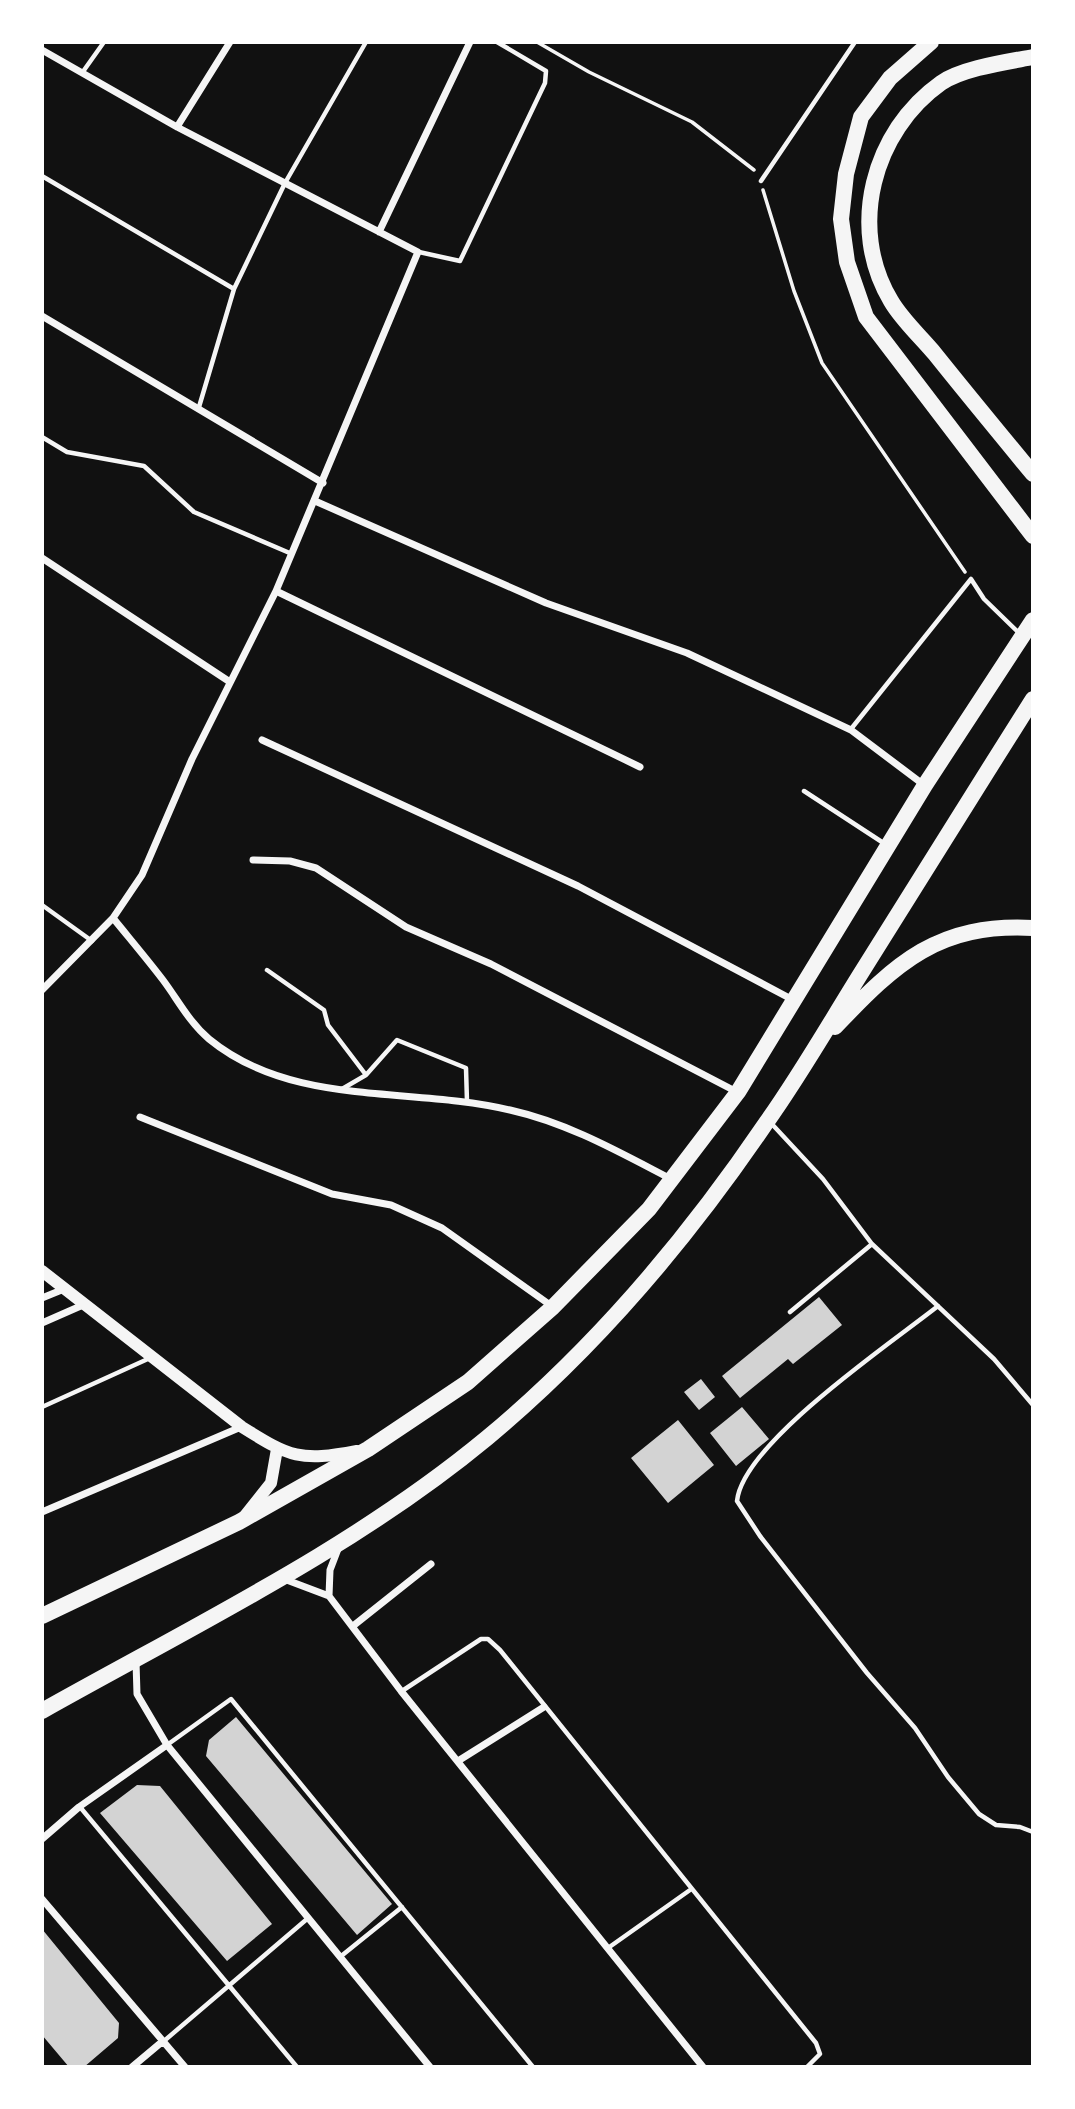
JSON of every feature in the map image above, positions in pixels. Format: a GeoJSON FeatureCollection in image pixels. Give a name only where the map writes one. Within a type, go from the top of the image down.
{"type":"FeatureCollection","features":[{"type":"Feature","properties":{"kind":"highway"},"geometry":{"type":"LineString","coordinates":[[931,42],[890,78],[861,117],[846,174],[841,219],[846,262],[866,317],[1033,536]]}},
{"type":"Feature","properties":{"kind":"highway"},"geometry":{"type":"LineString","coordinates":[[1033,57],[990,66],[942,82],[912,111],[887,145],[872,181],[868,219],[873,255],[890,301],[1033,474]]}},
{"type":"Feature","properties":{"kind":"highway"},"geometry":{"type":"LineString","coordinates":[[42,1616],[239,1522],[368,1449],[468,1382],[553,1307],[649,1209],[738,1092],[925,785],[1033,620]]}},
{"type":"Feature","properties":{"kind":"highway"},"geometry":{"type":"LineString","coordinates":[[42,1711],[280,1578],[404,1503],[489,1437],[552,1378],[626,1301],[706,1206],[768,1120],[1033,699]]}},
{"type":"Feature","properties":{"kind":"highway"},"geometry":{"type":"LineString","coordinates":[[812,1051],[886,974],[932,945],[982,928],[1033,928]]}},
{"type":"Feature","properties":{"kind":"street"},"geometry":{"type":"LineString","coordinates":[[177,127],[230,42]]}},
{"type":"Feature","properties":{"kind":"street"},"geometry":{"type":"LineString","coordinates":[[379,232],[470,42]]}},
{"type":"Feature","properties":{"kind":"street"},"geometry":{"type":"LineString","coordinates":[[42,990],[113,918],[142,875],[192,758],[276,591],[418,252],[177,127],[43,52]]}},
{"type":"Feature","properties":{"kind":"street"},"geometry":{"type":"LineString","coordinates":[[42,316],[323,483]]}},
{"type":"Feature","properties":{"kind":"street"},"geometry":{"type":"LineString","coordinates":[[315,501],[546,603],[687,653],[851,730],[925,785]]}},
{"type":"Feature","properties":{"kind":"street"},"geometry":{"type":"LineString","coordinates":[[42,558],[230,682]]}},
{"type":"Feature","properties":{"kind":"street"},"geometry":{"type":"LineString","coordinates":[[276,591],[640,767]]}},
{"type":"Feature","properties":{"kind":"street"},"geometry":{"type":"LineString","coordinates":[[261,740],[579,886],[795,1002]]}},
{"type":"Feature","properties":{"kind":"street"},"geometry":{"type":"LineString","coordinates":[[253,860],[290,861],[316,868],[407,927],[491,964],[738,1092]]}},
{"type":"Feature","properties":{"kind":"street"},"geometry":{"type":"LineString","coordinates":[[113,918],[165,982],[184,1014],[209,1039],[253,1067],[338,1091],[467,1102],[511,1110],[583,1133],[671,1179]]}},
{"type":"Feature","properties":{"kind":"street"},"geometry":{"type":"LineString","coordinates":[[140,1117],[332,1194],[391,1205],[443,1228],[553,1307]]}},
{"type":"Feature","properties":{"kind":"street"},"geometry":{"type":"LineString","coordinates":[[42,1271],[242,1427],[277,1449],[303,1458],[322,1458],[368,1449]]}},
{"type":"Feature","properties":{"kind":"street"},"geometry":{"type":"LineString","coordinates":[[42,1298],[64,1289]]}},
{"type":"Feature","properties":{"kind":"street"},"geometry":{"type":"LineString","coordinates":[[42,1323],[83,1305]]}},
{"type":"Feature","properties":{"kind":"street"},"geometry":{"type":"LineString","coordinates":[[42,1512],[242,1427]]}},
{"type":"Feature","properties":{"kind":"street"},"geometry":{"type":"LineString","coordinates":[[239,1522],[271,1483],[277,1449]]}},
{"type":"Feature","properties":{"kind":"street"},"geometry":{"type":"LineString","coordinates":[[329,1596],[330,1570],[340,1541]]}},
{"type":"Feature","properties":{"kind":"street"},"geometry":{"type":"LineString","coordinates":[[352,1626],[430,1564]]}},
{"type":"Feature","properties":{"kind":"street"},"geometry":{"type":"LineString","coordinates":[[280,1578],[329,1596],[401,1691],[703,2067]]}},
{"type":"Feature","properties":{"kind":"street"},"geometry":{"type":"LineString","coordinates":[[137,1658],[137,1694],[167,1745],[430,2067]]}},
{"type":"Feature","properties":{"kind":"street"},"geometry":{"type":"LineString","coordinates":[[458,1760],[544,1707]]}},
{"type":"Feature","properties":{"kind":"street"},"geometry":{"type":"LineString","coordinates":[[42,1839],[79,1807],[167,1745]]}},
{"type":"Feature","properties":{"kind":"street"},"geometry":{"type":"LineString","coordinates":[[42,1899],[185,2067]]}},
{"type":"Feature","properties":{"kind":"street"},"geometry":{"type":"LineString","coordinates":[[132,2067],[163,2041]]}},
{"type":"Feature","properties":{"kind":"lane"},"geometry":{"type":"LineString","coordinates":[[82,73],[104,42]]}},
{"type":"Feature","properties":{"kind":"lane"},"geometry":{"type":"LineString","coordinates":[[199,408],[234,289],[285,183],[366,42]]}},
{"type":"Feature","properties":{"kind":"lane"},"geometry":{"type":"LineString","coordinates":[[418,252],[460,261],[545,83],[545,71],[537,64],[497,42]]}},
{"type":"Feature","properties":{"kind":"lane"},"geometry":{"type":"LineString","coordinates":[[761,181],[855,42]]}},
{"type":"Feature","properties":{"kind":"lane"},"geometry":{"type":"LineString","coordinates":[[42,176],[234,289]]}},
{"type":"Feature","properties":{"kind":"lane"},"geometry":{"type":"LineString","coordinates":[[42,437],[67,452],[144,466],[194,512],[292,554]]}},
{"type":"Feature","properties":{"kind":"lane"},"geometry":{"type":"LineString","coordinates":[[851,730],[971,579],[984,599],[1023,636]]}},
{"type":"Feature","properties":{"kind":"lane"},"geometry":{"type":"LineString","coordinates":[[804,790],[888,846]]}},
{"type":"Feature","properties":{"kind":"lane"},"geometry":{"type":"LineString","coordinates":[[42,905],[92,941]]}},
{"type":"Feature","properties":{"kind":"lane"},"geometry":{"type":"LineString","coordinates":[[267,970],[324,1010],[328,1025],[366,1075]]}},
{"type":"Feature","properties":{"kind":"lane"},"geometry":{"type":"LineString","coordinates":[[338,1091],[366,1075],[397,1040],[466,1068],[467,1102]]}},
{"type":"Feature","properties":{"kind":"lane"},"geometry":{"type":"LineString","coordinates":[[768,1120],[823,1179],[872,1244],[994,1359],[1033,1405]]}},
{"type":"Feature","properties":{"kind":"lane"},"geometry":{"type":"LineString","coordinates":[[790,1312],[872,1244]]}},
{"type":"Feature","properties":{"kind":"lane"},"geometry":{"type":"LineString","coordinates":[[938,1306],[806,1410],[745,1474],[737,1501],[760,1536],[867,1674],[915,1728],[972,1806],[996,1825],[1020,1827],[1033,1832]]}},
{"type":"Feature","properties":{"kind":"lane"},"geometry":{"type":"LineString","coordinates":[[42,1407],[152,1357]]}},
{"type":"Feature","properties":{"kind":"lane"},"geometry":{"type":"LineString","coordinates":[[401,1691],[466,1646],[481,1639],[488,1639],[500,1650],[690,1890],[816,2043],[821,2054],[807,2067]]}},
{"type":"Feature","properties":{"kind":"lane"},"geometry":{"type":"LineString","coordinates":[[167,1745],[231,1699],[533,2067]]}},
{"type":"Feature","properties":{"kind":"lane"},"geometry":{"type":"LineString","coordinates":[[79,1807],[297,2067]]}},
{"type":"Feature","properties":{"kind":"lane"},"geometry":{"type":"LineString","coordinates":[[607,1949],[690,1890]]}},
{"type":"Feature","properties":{"kind":"lane"},"geometry":{"type":"LineString","coordinates":[[339,1958],[402,1907]]}},
{"type":"Feature","properties":{"kind":"lane"},"geometry":{"type":"LineString","coordinates":[[163,2041],[307,1919]]}},
{"type":"Feature","properties":{"kind":"path"},"geometry":{"type":"LineString","coordinates":[[537,42],[589,72],[692,122],[752,165],[761,181],[794,290],[822,363],[971,579]]}},
{"type":"Feature","properties":{"kind":"building"},"geometry":{"type":"Polygon","coordinates":[[[819,1297],[842,1325],[793,1364],[788,1359],[740,1398],[722,1376],[819,1297]]]}},
{"type":"Feature","properties":{"kind":"building"},"geometry":{"type":"Polygon","coordinates":[[[701,1379],[715,1397],[699,1410],[684,1392],[701,1379]]]}},
{"type":"Feature","properties":{"kind":"building"},"geometry":{"type":"Polygon","coordinates":[[[742,1407],[769,1439],[736,1466],[710,1433],[742,1407]]]}},
{"type":"Feature","properties":{"kind":"building"},"geometry":{"type":"Polygon","coordinates":[[[678,1420],[714,1465],[668,1503],[631,1458],[678,1420]]]}},
{"type":"Feature","properties":{"kind":"building"},"geometry":{"type":"Polygon","coordinates":[[[236,1717],[392,1904],[357,1935],[206,1756],[209,1740],[236,1717]]]}},
{"type":"Feature","properties":{"kind":"building"},"geometry":{"type":"Polygon","coordinates":[[[137,1785],[160,1786],[272,1924],[227,1961],[100,1813],[137,1785]]]}},
{"type":"Feature","properties":{"kind":"building"},"geometry":{"type":"Polygon","coordinates":[[[42,1929],[119,2023],[118,2038],[84,2067],[69,2067],[42,2035],[42,1929]]]}}]}
